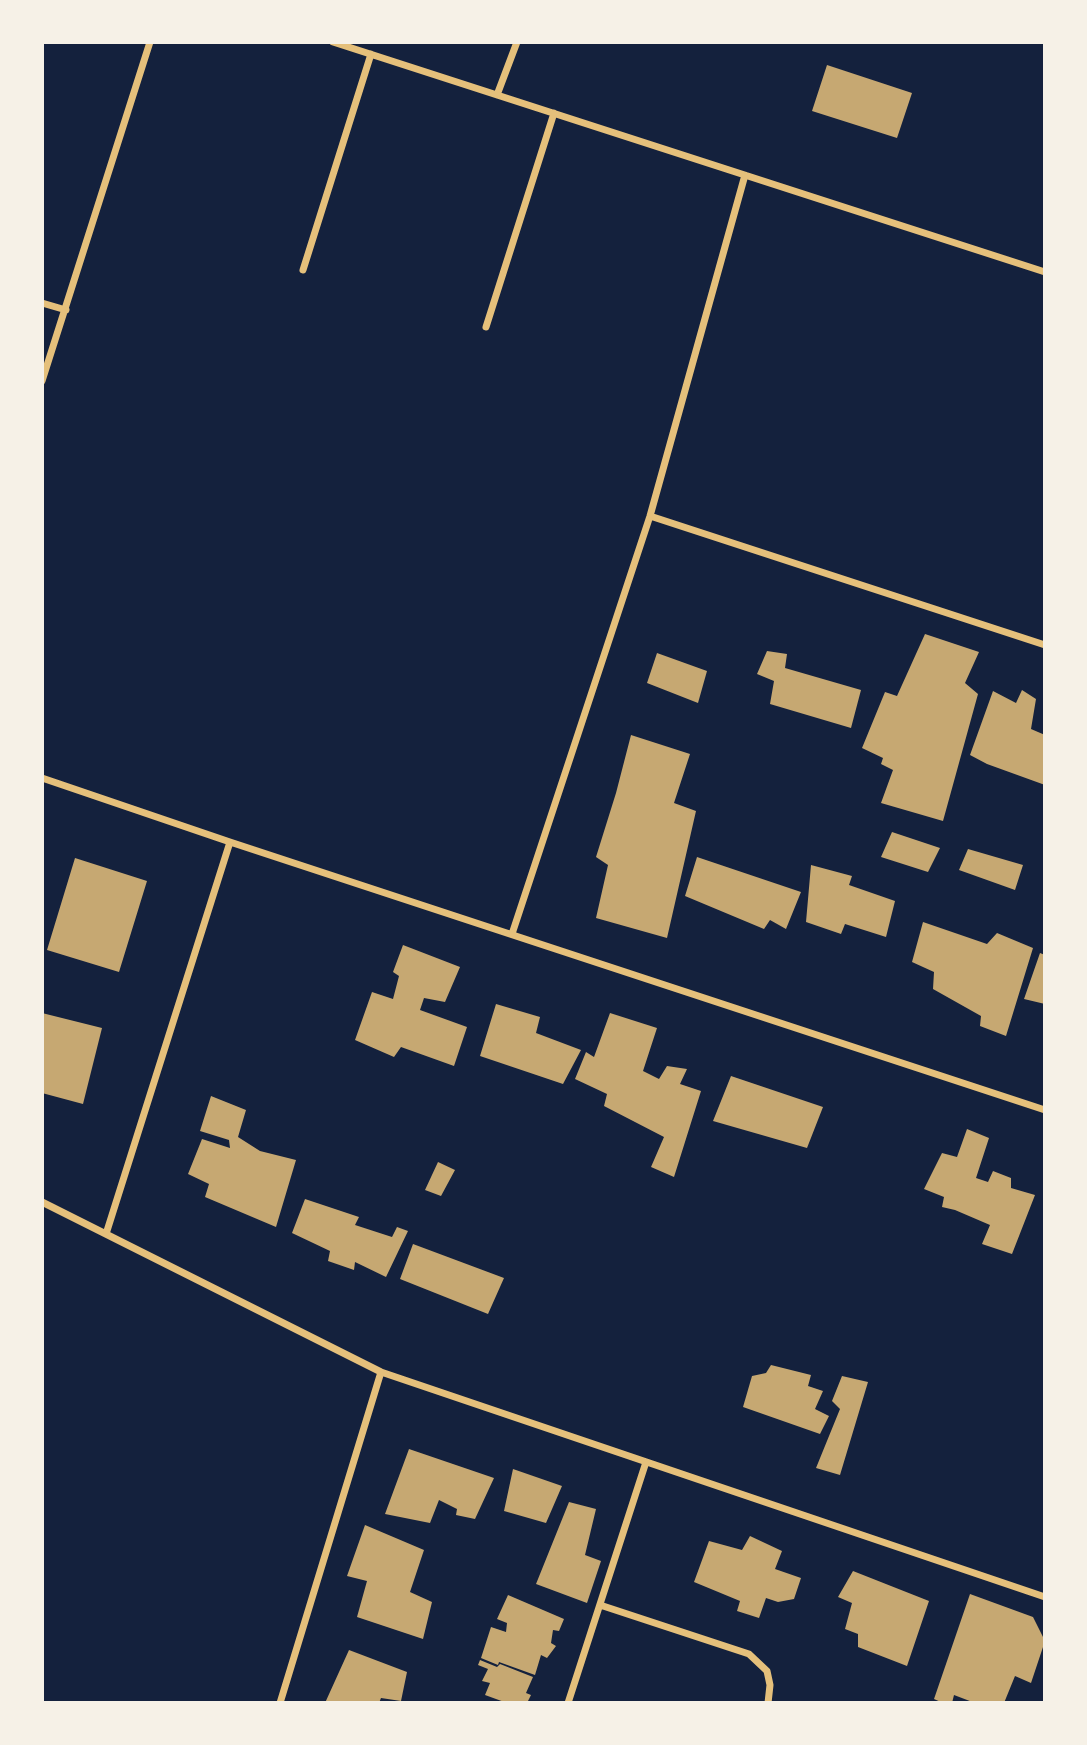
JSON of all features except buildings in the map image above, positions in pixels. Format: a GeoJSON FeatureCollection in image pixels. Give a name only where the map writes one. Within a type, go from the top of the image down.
{"type":"FeatureCollection","features":[{"type":"Feature","properties":{"kind":"street"},"geometry":{"type":"LineString","coordinates":[[42,381],[150,42]]}},
{"type":"Feature","properties":{"kind":"street"},"geometry":{"type":"LineString","coordinates":[[334,42],[1045,272]]}},
{"type":"Feature","properties":{"kind":"street"},"geometry":{"type":"LineString","coordinates":[[497,95],[517,42]]}},
{"type":"Feature","properties":{"kind":"street"},"geometry":{"type":"LineString","coordinates":[[303,270],[371,54]]}},
{"type":"Feature","properties":{"kind":"street"},"geometry":{"type":"LineString","coordinates":[[486,327],[554,113]]}},
{"type":"Feature","properties":{"kind":"street"},"geometry":{"type":"LineString","coordinates":[[512,934],[650,516],[745,175]]}},
{"type":"Feature","properties":{"kind":"street"},"geometry":{"type":"LineString","coordinates":[[42,303],[65,310]]}},
{"type":"Feature","properties":{"kind":"street"},"geometry":{"type":"LineString","coordinates":[[650,516],[1045,645]]}},
{"type":"Feature","properties":{"kind":"street"},"geometry":{"type":"LineString","coordinates":[[42,778],[1045,1110]]}},
{"type":"Feature","properties":{"kind":"street"},"geometry":{"type":"LineString","coordinates":[[106,1234],[230,842]]}},
{"type":"Feature","properties":{"kind":"street"},"geometry":{"type":"LineString","coordinates":[[42,1202],[382,1372],[1045,1597]]}},
{"type":"Feature","properties":{"kind":"street"},"geometry":{"type":"LineString","coordinates":[[280,1703],[382,1372]]}},
{"type":"Feature","properties":{"kind":"street"},"geometry":{"type":"LineString","coordinates":[[568,1703],[646,1462]]}},
{"type":"Feature","properties":{"kind":"street"},"geometry":{"type":"LineString","coordinates":[[600,1605],[749,1654],[767,1671],[770,1685],[768,1703]]}}]}
